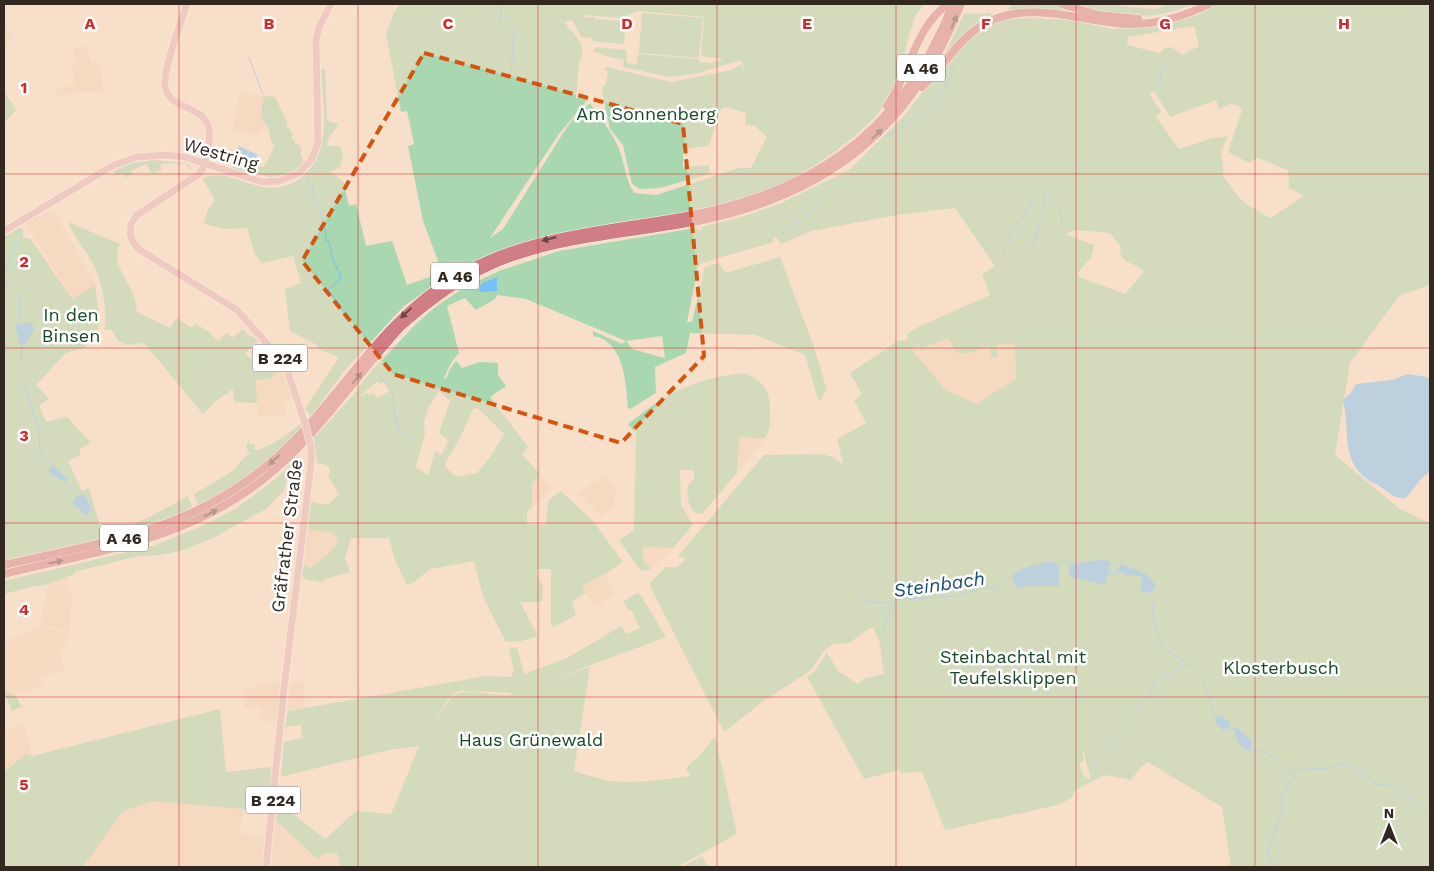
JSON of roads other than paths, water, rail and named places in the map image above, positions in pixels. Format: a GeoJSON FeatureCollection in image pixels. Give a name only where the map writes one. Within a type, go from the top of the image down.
{"type":"FeatureCollection","features":[{"type":"Feature","properties":{"kind":"highway"},"geometry":{"type":"LineString","coordinates":[[877,124],[895,95],[931,20],[948,4]]}},
{"type":"Feature","properties":{"kind":"highway","name":"A 46"},"geometry":{"type":"LineString","coordinates":[[4,566],[99,545],[149,531],[193,514],[236,489],[273,461],[291,444],[309,425],[373,346],[396,322],[433,290],[469,268],[503,253],[556,237],[702,214],[763,197],[794,183],[824,166],[852,146],[877,124],[903,94],[937,41],[953,4]]}},
{"type":"Feature","properties":{"kind":"highway","name":"A 46"},"geometry":{"type":"LineString","coordinates":[[4,574],[153,538],[196,521],[241,495],[260,482],[295,451],[401,327],[438,296],[473,275],[506,260],[559,244],[697,222],[726,215],[771,201],[810,184],[854,154],[879,132],[909,99],[936,58],[961,4]]}},
{"type":"Feature","properties":{"kind":"highway"},"geometry":{"type":"LineString","coordinates":[[1062,4],[1098,18],[1151,18],[1179,12],[1199,4]]}},
{"type":"Feature","properties":{"kind":"highway"},"geometry":{"type":"LineString","coordinates":[[909,99],[927,82],[969,34],[999,17],[1026,11],[1098,18],[1125,24],[1151,23],[1180,16],[1209,4]]}},
{"type":"Feature","properties":{"kind":"main road"},"geometry":{"type":"LineString","coordinates":[[187,4],[166,73],[166,87],[170,97],[203,117],[209,124],[210,141],[204,164],[199,174]]}},
{"type":"Feature","properties":{"kind":"main road","name":"Westring"},"geometry":{"type":"LineString","coordinates":[[4,231],[92,177],[124,161],[146,156],[171,155],[185,157],[258,181],[272,182],[292,178],[304,169],[311,160],[318,143],[316,42],[319,27],[331,4]]}},
{"type":"Feature","properties":{"kind":"main road"},"geometry":{"type":"LineString","coordinates":[[199,174],[220,170]]}},
{"type":"Feature","properties":{"kind":"main road","name":"Gräfrather Straße"},"geometry":{"type":"LineString","coordinates":[[199,174],[137,214],[130,227],[132,241],[140,250],[237,310],[285,364],[311,447],[311,464],[266,867]]}},
{"type":"Feature","properties":{"kind":"water"},"geometry":{"type":"Polygon","coordinates":[[[239,146],[258,155],[253,165],[234,156],[239,146]]]}},
{"type":"Feature","properties":{"kind":"water"},"geometry":{"type":"Polygon","coordinates":[[[497,277],[497,291],[479,292],[481,284],[497,277]]]}},
{"type":"Feature","properties":{"kind":"water"},"geometry":{"type":"Polygon","coordinates":[[[28,322],[33,325],[34,330],[25,344],[21,346],[15,326],[28,322]]]}},
{"type":"Feature","properties":{"kind":"water"},"geometry":{"type":"Polygon","coordinates":[[[1408,374],[1430,379],[1430,471],[1406,498],[1402,498],[1394,496],[1369,481],[1353,463],[1349,453],[1343,400],[1350,394],[1356,384],[1392,380],[1408,374]]]}},
{"type":"Feature","properties":{"kind":"water"},"geometry":{"type":"Polygon","coordinates":[[[53,465],[67,479],[67,482],[58,479],[49,472],[53,465]]]}},
{"type":"Feature","properties":{"kind":"water"},"geometry":{"type":"Polygon","coordinates":[[[84,494],[92,510],[85,515],[72,502],[77,496],[84,494]]]}},
{"type":"Feature","properties":{"kind":"water"},"geometry":{"type":"Polygon","coordinates":[[[1104,560],[1111,562],[1105,584],[1069,576],[1069,564],[1104,560]]]}},
{"type":"Feature","properties":{"kind":"water"},"geometry":{"type":"Polygon","coordinates":[[[1045,562],[1058,564],[1059,586],[1026,586],[1017,589],[1012,577],[1015,574],[1023,569],[1045,562]]]}},
{"type":"Feature","properties":{"kind":"water"},"geometry":{"type":"Polygon","coordinates":[[[1121,564],[1149,577],[1156,586],[1154,590],[1149,593],[1141,591],[1141,576],[1134,574],[1127,576],[1117,569],[1121,564]]]}},
{"type":"Feature","properties":{"kind":"water"},"geometry":{"type":"Polygon","coordinates":[[[1217,716],[1222,716],[1230,722],[1229,727],[1224,731],[1215,723],[1217,716]]]}},
{"type":"Feature","properties":{"kind":"water"},"geometry":{"type":"Polygon","coordinates":[[[1236,727],[1253,742],[1249,752],[1237,740],[1234,728],[1236,727]]]}},
{"type":"Feature","properties":{"kind":"waterway"},"geometry":{"type":"LineString","coordinates":[[502,4],[500,21],[515,32],[512,39],[511,71]]}},
{"type":"Feature","properties":{"kind":"waterway"},"geometry":{"type":"LineString","coordinates":[[249,58],[263,94]]}},
{"type":"Feature","properties":{"kind":"waterway"},"geometry":{"type":"LineString","coordinates":[[1165,65],[1166,59]]}},
{"type":"Feature","properties":{"kind":"waterway"},"geometry":{"type":"LineString","coordinates":[[889,137],[936,99],[950,79],[955,66]]}},
{"type":"Feature","properties":{"kind":"waterway"},"geometry":{"type":"LineString","coordinates":[[1155,88],[1161,83],[1161,72],[1165,68]]}},
{"type":"Feature","properties":{"kind":"waterway"},"geometry":{"type":"LineString","coordinates":[[263,111],[264,103]]}},
{"type":"Feature","properties":{"kind":"waterway"},"geometry":{"type":"LineString","coordinates":[[264,115],[274,129]]}},
{"type":"Feature","properties":{"kind":"waterway"},"geometry":{"type":"LineString","coordinates":[[308,178],[320,209],[326,241],[329,242],[333,259],[341,278],[328,290],[340,305],[346,320]]}},
{"type":"Feature","properties":{"kind":"waterway"},"geometry":{"type":"LineString","coordinates":[[1039,221],[1044,209],[1044,194]]}},
{"type":"Feature","properties":{"kind":"waterway"},"geometry":{"type":"LineString","coordinates":[[1046,194],[1055,204],[1062,220],[1062,225]]}},
{"type":"Feature","properties":{"kind":"waterway"},"geometry":{"type":"LineString","coordinates":[[1020,222],[1034,199],[1040,195]]}},
{"type":"Feature","properties":{"kind":"waterway"},"geometry":{"type":"LineString","coordinates":[[781,234],[827,199]]}},
{"type":"Feature","properties":{"kind":"waterway"},"geometry":{"type":"LineString","coordinates":[[1008,242],[1014,225],[1018,223]]}},
{"type":"Feature","properties":{"kind":"waterway"},"geometry":{"type":"LineString","coordinates":[[1032,247],[1039,226]]}},
{"type":"Feature","properties":{"kind":"waterway"},"geometry":{"type":"LineString","coordinates":[[4,274],[17,246],[16,243]]}},
{"type":"Feature","properties":{"kind":"waterway"},"geometry":{"type":"LineString","coordinates":[[1003,260],[1004,252]]}},
{"type":"Feature","properties":{"kind":"waterway"},"geometry":{"type":"LineString","coordinates":[[4,280],[17,296],[21,317]]}},
{"type":"Feature","properties":{"kind":"waterway"},"geometry":{"type":"LineString","coordinates":[[350,325],[355,333]]}},
{"type":"Feature","properties":{"kind":"waterway"},"geometry":{"type":"LineString","coordinates":[[21,361],[22,345]]}},
{"type":"Feature","properties":{"kind":"waterway"},"geometry":{"type":"LineString","coordinates":[[379,374],[393,395],[395,418],[401,433],[414,443]]}},
{"type":"Feature","properties":{"kind":"waterway"},"geometry":{"type":"LineString","coordinates":[[23,379],[39,432],[40,451],[43,453],[43,458],[53,466]]}},
{"type":"Feature","properties":{"kind":"waterway"},"geometry":{"type":"LineString","coordinates":[[65,483],[75,493]]}},
{"type":"Feature","properties":{"kind":"waterway","name":"Steinbach"},"geometry":{"type":"LineString","coordinates":[[1058,564],[1059,562],[1067,561],[1073,566]]}},
{"type":"Feature","properties":{"kind":"waterway","name":"Steinbach"},"geometry":{"type":"LineString","coordinates":[[1108,573],[1121,572]]}},
{"type":"Feature","properties":{"kind":"waterway","name":"Steinbach"},"geometry":{"type":"LineString","coordinates":[[1132,574],[1140,576]]}},
{"type":"Feature","properties":{"kind":"waterway","name":"Steinbach"},"geometry":{"type":"LineString","coordinates":[[858,593],[864,601],[869,603],[889,603],[905,597],[909,599],[955,596],[987,587],[998,590],[998,586],[1004,579],[1015,580]]}},
{"type":"Feature","properties":{"kind":"waterway"},"geometry":{"type":"LineString","coordinates":[[881,636],[887,617],[894,608],[895,603]]}},
{"type":"Feature","properties":{"kind":"waterway","name":"Steinbach"},"geometry":{"type":"LineString","coordinates":[[1152,603],[1155,629],[1165,649],[1190,665],[1203,678],[1216,718]]}},
{"type":"Feature","properties":{"kind":"waterway"},"geometry":{"type":"LineString","coordinates":[[1106,749],[1114,741],[1134,709],[1146,701],[1154,681],[1188,664]]}},
{"type":"Feature","properties":{"kind":"waterway","name":"Steinbach"},"geometry":{"type":"LineString","coordinates":[[1227,726],[1235,730]]}},
{"type":"Feature","properties":{"kind":"waterway","name":"Steinbach"},"geometry":{"type":"LineString","coordinates":[[1250,748],[1266,753],[1290,770],[1329,768],[1339,764],[1350,765],[1362,772],[1374,783],[1380,785],[1387,784],[1402,792],[1417,803],[1430,817]]}},
{"type":"Feature","properties":{"kind":"waterway"},"geometry":{"type":"LineString","coordinates":[[1092,768],[1100,756]]}},
{"type":"Feature","properties":{"kind":"waterway"},"geometry":{"type":"LineString","coordinates":[[1275,867],[1268,854],[1269,845],[1282,814],[1282,795],[1295,777],[1296,772]]}},
{"type":"Feature","properties":{"kind":"park label","name":"Am Sonnenberg"},"geometry":{"type":"Point","coordinates":[646,114]}},
{"type":"Feature","properties":{"kind":"park label","name":"In den Binsen"},"geometry":{"type":"Point","coordinates":[71,325]}},
{"type":"Feature","properties":{"kind":"park label","name":"Steinbachtal mit Teufelsklippen"},"geometry":{"type":"Point","coordinates":[1013,668]}},
{"type":"Feature","properties":{"kind":"park label","name":"Klosterbusch"},"geometry":{"type":"Point","coordinates":[1281,668]}},
{"type":"Feature","properties":{"kind":"park label","name":"Haus Grünewald"},"geometry":{"type":"Point","coordinates":[531,740]}}]}
